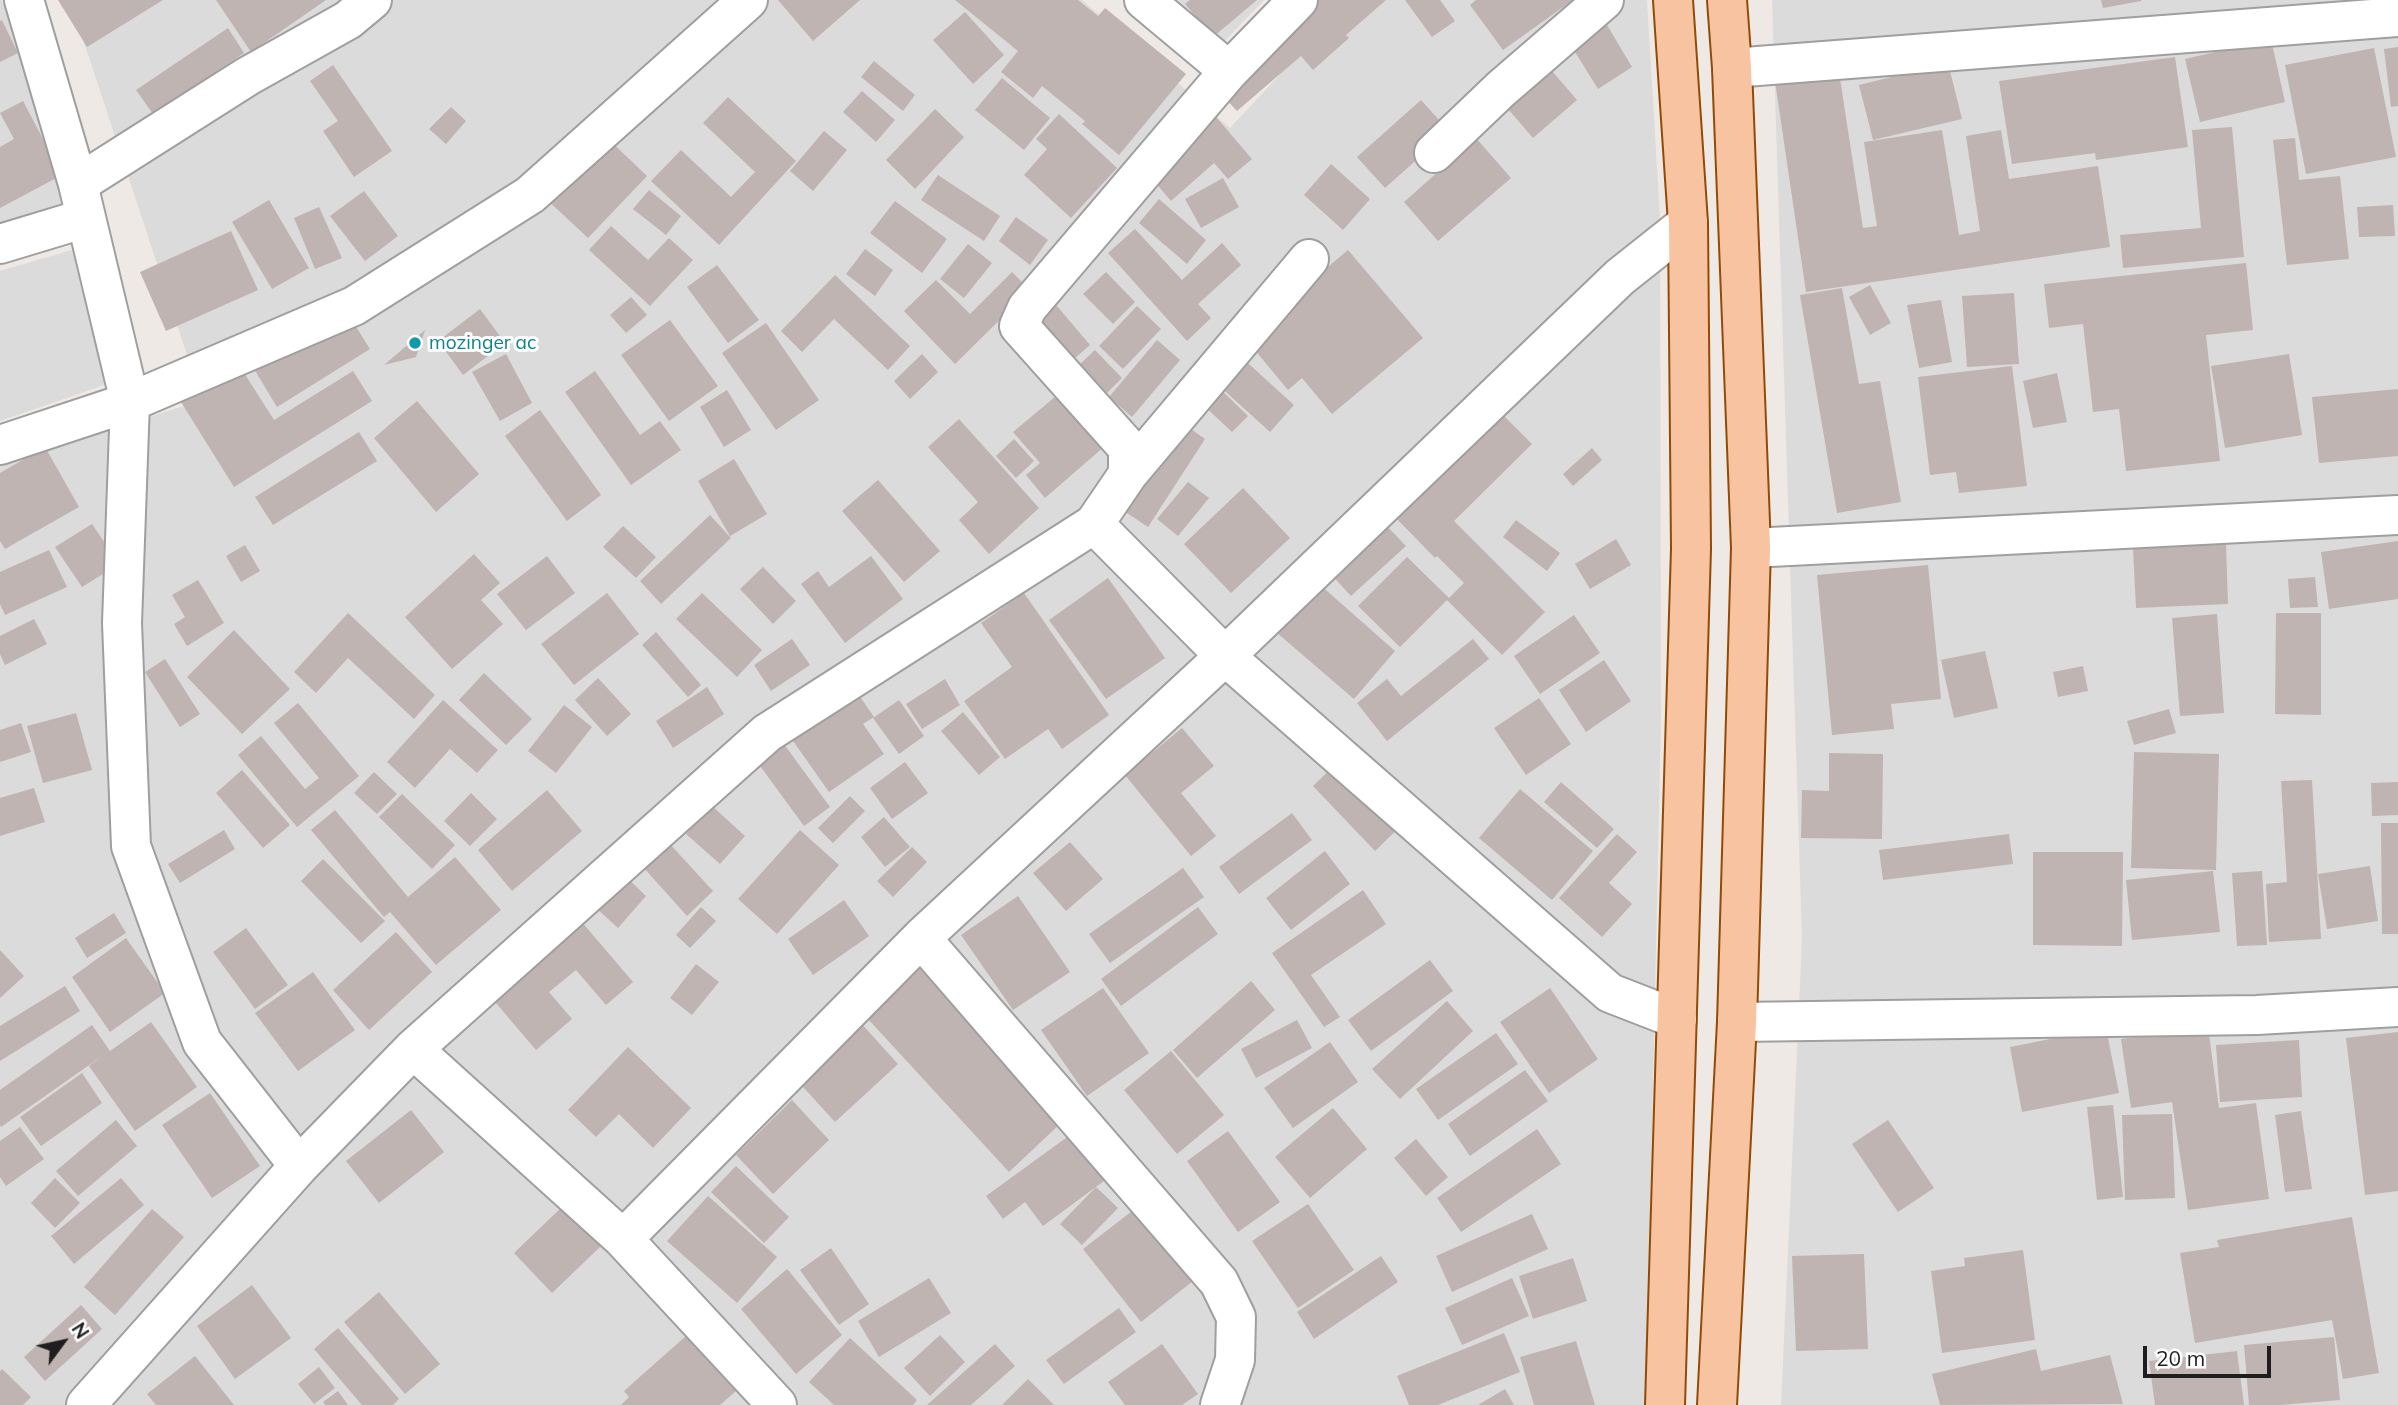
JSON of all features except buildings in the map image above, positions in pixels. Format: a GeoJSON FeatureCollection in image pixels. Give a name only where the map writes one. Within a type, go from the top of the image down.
{"type":"FeatureCollection","features":[{"type":"Feature","properties":{"kind":"main road"},"geometry":{"type":"LineString","coordinates":[[1665,1405],[1691,549],[1688,223],[1673,0]]}},
{"type":"Feature","properties":{"kind":"main road"},"geometry":{"type":"LineString","coordinates":[[1717,1405],[1737,1022],[1751,548],[1727,0]]}},
{"type":"Feature","properties":{"kind":"street"},"geometry":{"type":"LineString","coordinates":[[23,0],[82,201],[130,402],[122,623],[131,846],[202,1042],[299,1166]]}},
{"type":"Feature","properties":{"kind":"street"},"geometry":{"type":"LineString","coordinates":[[0,244],[82,201],[248,76],[348,20],[372,0]]}},
{"type":"Feature","properties":{"kind":"street"},"geometry":{"type":"LineString","coordinates":[[0,445],[130,402],[354,306],[530,195],[748,0]]}},
{"type":"Feature","properties":{"kind":"street"},"geometry":{"type":"LineString","coordinates":[[1144,0],[1229,71]]}},
{"type":"Feature","properties":{"kind":"street"},"geometry":{"type":"LineString","coordinates":[[1128,474],[1128,448],[1019,326],[1027,308],[1229,71],[1298,0]]}},
{"type":"Feature","properties":{"kind":"street"},"geometry":{"type":"LineString","coordinates":[[1434,153],[1501,89],[1604,0]]}},
{"type":"Feature","properties":{"kind":"street"},"geometry":{"type":"LineString","coordinates":[[1732,68],[2398,17]]}},
{"type":"Feature","properties":{"kind":"street"},"geometry":{"type":"LineString","coordinates":[[623,1239],[921,938],[1226,656],[1620,277],[1688,223]]}},
{"type":"Feature","properties":{"kind":"street"},"geometry":{"type":"LineString","coordinates":[[86,1405],[299,1166],[413,1049],[767,733],[1094,524],[1128,474],[1309,259]]}},
{"type":"Feature","properties":{"kind":"street"},"geometry":{"type":"LineString","coordinates":[[1751,548],[2398,515]]}},
{"type":"Feature","properties":{"kind":"street"},"geometry":{"type":"LineString","coordinates":[[1094,524],[1226,656],[1610,993],[1677,1019]]}},
{"type":"Feature","properties":{"kind":"street"},"geometry":{"type":"LineString","coordinates":[[921,938],[1219,1282],[1236,1317],[1235,1360],[1220,1405]]}},
{"type":"Feature","properties":{"kind":"street"},"geometry":{"type":"LineString","coordinates":[[1737,1022],[2257,1015],[2398,1007]]}},
{"type":"Feature","properties":{"kind":"street"},"geometry":{"type":"LineString","coordinates":[[413,1049],[623,1239],[777,1405]]}},
{"type":"Feature","properties":{"kind":"shaded area"},"geometry":{"type":"Polygon","coordinates":[[[0,0],[67,201],[0,227],[0,0]]]}},
{"type":"Feature","properties":{"kind":"shaded area"},"geometry":{"type":"Polygon","coordinates":[[[70,0],[1082,0],[1230,128],[1349,0],[1647,0],[1660,218],[1661,719],[1646,1405],[0,1405],[0,465],[202,400],[70,0]]]}},
{"type":"Feature","properties":{"kind":"shaded area"},"geometry":{"type":"Polygon","coordinates":[[[1177,0],[1264,0],[1224,42],[1177,0]]]}},
{"type":"Feature","properties":{"kind":"shaded area"},"geometry":{"type":"Polygon","coordinates":[[[1772,0],[2398,0],[2398,1405],[1781,1405],[1802,940],[1772,0]]]}},
{"type":"Feature","properties":{"kind":"shaded area"},"geometry":{"type":"Polygon","coordinates":[[[75,249],[110,383],[0,421],[0,271],[75,249]]]}},
{"type":"Feature","properties":{"kind":"place","name":"mozinger ac"},"geometry":{"type":"Point","coordinates":[415,343]}}]}
